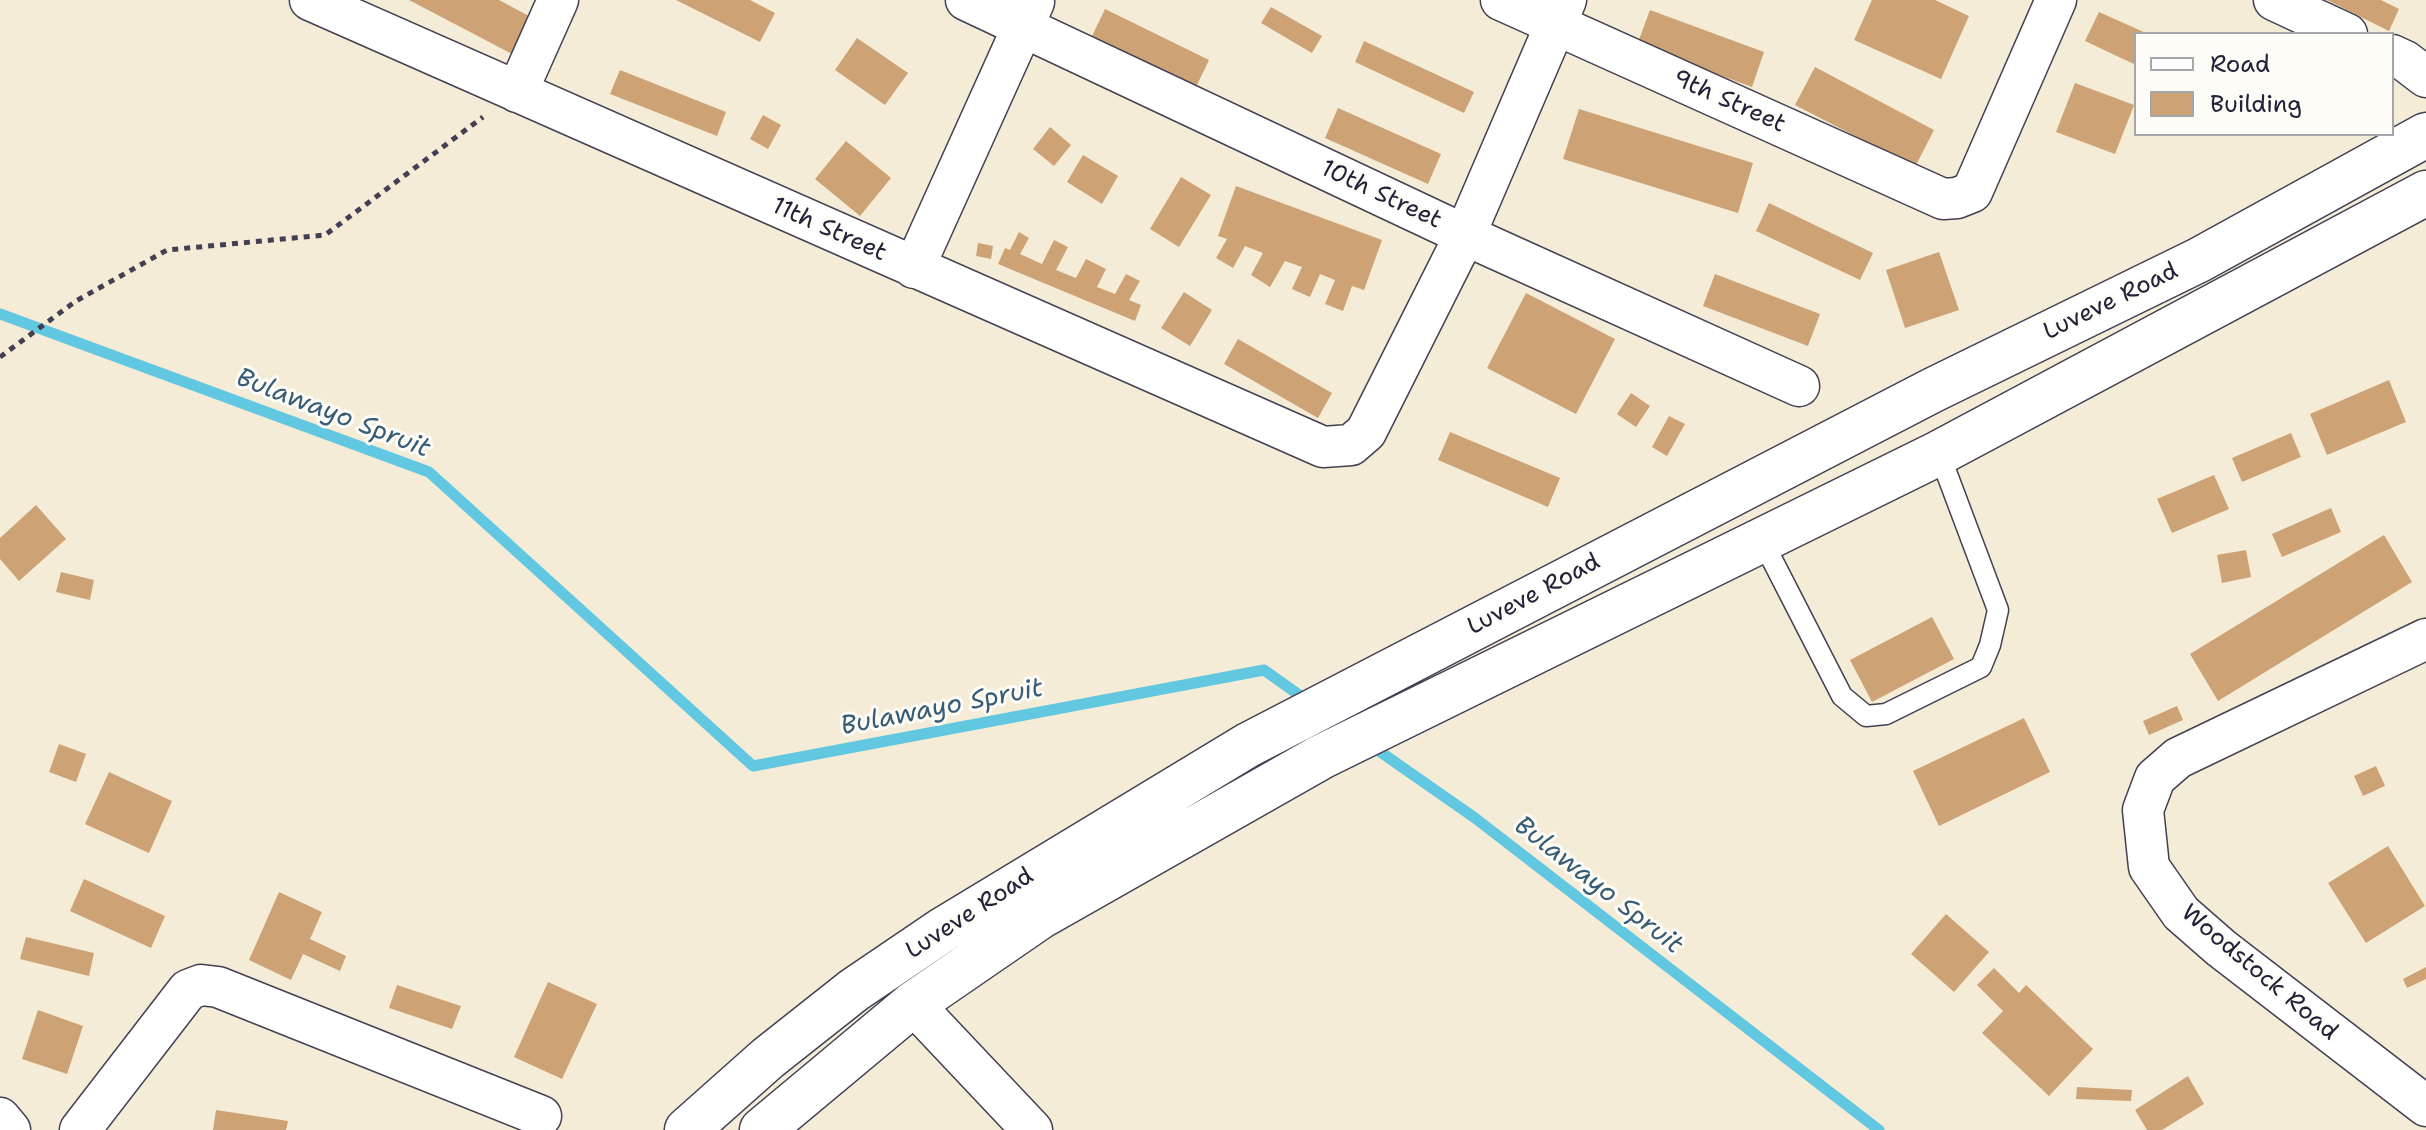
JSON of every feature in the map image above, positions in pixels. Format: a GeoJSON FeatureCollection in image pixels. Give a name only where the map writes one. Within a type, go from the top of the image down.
{"type":"FeatureCollection","features":[{"type":"Feature","properties":{"kind":"street","name":"11th Street"},"geometry":{"type":"LineString","coordinates":[[310,0],[1323,447],[1351,445],[1366,432],[1465,235]]}},
{"type":"Feature","properties":{"kind":"street"},"geometry":{"type":"LineString","coordinates":[[517,92],[558,0]]}},
{"type":"Feature","properties":{"kind":"street","name":"10th Street"},"geometry":{"type":"LineString","coordinates":[[966,0],[1029,13],[1465,235],[1799,386]]}},
{"type":"Feature","properties":{"kind":"street","name":"9th Street"},"geometry":{"type":"LineString","coordinates":[[1501,0],[1562,12],[1943,199],[1972,192],[2056,0]]}},
{"type":"Feature","properties":{"kind":"street"},"geometry":{"type":"LineString","coordinates":[[2274,0],[2343,32]]}},
{"type":"Feature","properties":{"kind":"street"},"geometry":{"type":"LineString","coordinates":[[1465,235],[1562,12]]}},
{"type":"Feature","properties":{"kind":"street"},"geometry":{"type":"LineString","coordinates":[[914,268],[1029,13]]}},
{"type":"Feature","properties":{"kind":"street"},"geometry":{"type":"LineString","coordinates":[[2394,56],[2426,77]]}},
{"type":"Feature","properties":{"kind":"street","name":"Luveve Road"},"geometry":{"type":"LineString","coordinates":[[687,1130],[768,1058],[867,981],[944,929],[1248,745],[1933,390],[2199,260],[2426,135]]}},
{"type":"Feature","properties":{"kind":"street","name":"Luveve Road"},"geometry":{"type":"LineString","coordinates":[[762,1130],[913,1004],[1041,916],[1321,757],[1939,453],[2426,193]]}},
{"type":"Feature","properties":{"kind":"street","name":"Woodstock Road"},"geometry":{"type":"LineString","coordinates":[[2426,639],[2178,758],[2155,778],[2143,810],[2149,867],[2181,913],[2221,948],[2426,1106]]}},
{"type":"Feature","properties":{"kind":"street"},"geometry":{"type":"LineString","coordinates":[[80,1130],[188,990],[201,985],[218,987],[541,1116]]}},
{"type":"Feature","properties":{"kind":"street"},"geometry":{"type":"LineString","coordinates":[[913,1004],[1032,1130]]}},
{"type":"Feature","properties":{"kind":"street"},"geometry":{"type":"LineString","coordinates":[[0,1118],[10,1130]]}},
{"type":"Feature","properties":{"kind":"lane"},"geometry":{"type":"LineString","coordinates":[[1762,540],[1842,696],[1866,716],[1886,714],[1981,667],[1998,610],[1939,453]]}},
{"type":"Feature","properties":{"kind":"path"},"geometry":{"type":"LineString","coordinates":[[0,357],[76,301],[167,250],[325,235],[517,92]]}},
{"type":"Feature","properties":{"kind":"building"},"geometry":{"type":"Polygon","coordinates":[[[409,0],[499,0],[531,17],[512,54],[409,0]]]}},
{"type":"Feature","properties":{"kind":"building"},"geometry":{"type":"Polygon","coordinates":[[[676,0],[750,0],[775,13],[760,42],[676,0]]]}},
{"type":"Feature","properties":{"kind":"building"},"geometry":{"type":"Polygon","coordinates":[[[1872,0],[1935,0],[1969,16],[1941,79],[1854,40],[1872,0]]]}},
{"type":"Feature","properties":{"kind":"building"},"geometry":{"type":"Polygon","coordinates":[[[2327,0],[2381,0],[2399,9],[2389,31],[2327,0]]]}},
{"type":"Feature","properties":{"kind":"building"},"geometry":{"type":"Polygon","coordinates":[[[1271,7],[1322,36],[1312,53],[1261,23],[1271,7]]]}},
{"type":"Feature","properties":{"kind":"building"},"geometry":{"type":"Polygon","coordinates":[[[1105,9],[1209,60],[1196,87],[1092,36],[1105,9]]]}},
{"type":"Feature","properties":{"kind":"building"},"geometry":{"type":"Polygon","coordinates":[[[1650,10],[1764,52],[1752,87],[1637,45],[1650,10]]]}},
{"type":"Feature","properties":{"kind":"building"},"geometry":{"type":"Polygon","coordinates":[[[2099,12],[2144,32],[2134,32],[2134,64],[2085,41],[2099,12]]]}},
{"type":"Feature","properties":{"kind":"building"},"geometry":{"type":"Polygon","coordinates":[[[857,38],[908,73],[885,105],[835,70],[857,38]]]}},
{"type":"Feature","properties":{"kind":"building"},"geometry":{"type":"Polygon","coordinates":[[[1364,41],[1474,92],[1464,113],[1355,62],[1364,41]]]}},
{"type":"Feature","properties":{"kind":"building"},"geometry":{"type":"Polygon","coordinates":[[[1815,67],[1934,130],[1915,167],[1795,105],[1815,67]]]}},
{"type":"Feature","properties":{"kind":"building"},"geometry":{"type":"Polygon","coordinates":[[[620,70],[726,112],[717,136],[610,94],[620,70]]]}},
{"type":"Feature","properties":{"kind":"building"},"geometry":{"type":"Polygon","coordinates":[[[2075,83],[2134,105],[2115,154],[2056,132],[2075,83]]]}},
{"type":"Feature","properties":{"kind":"building"},"geometry":{"type":"Polygon","coordinates":[[[1338,108],[1441,154],[1428,184],[1325,138],[1338,108]]]}},
{"type":"Feature","properties":{"kind":"building"},"geometry":{"type":"Polygon","coordinates":[[[1579,109],[1753,163],[1738,213],[1563,159],[1579,109]]]}},
{"type":"Feature","properties":{"kind":"building"},"geometry":{"type":"Polygon","coordinates":[[[763,115],[781,125],[768,149],[750,139],[763,115]]]}},
{"type":"Feature","properties":{"kind":"building"},"geometry":{"type":"Polygon","coordinates":[[[1050,127],[1071,145],[1054,166],[1033,149],[1050,127]]]}},
{"type":"Feature","properties":{"kind":"building"},"geometry":{"type":"Polygon","coordinates":[[[846,141],[891,178],[860,216],[815,179],[846,141]]]}},
{"type":"Feature","properties":{"kind":"building"},"geometry":{"type":"Polygon","coordinates":[[[1083,155],[1118,176],[1102,204],[1067,182],[1083,155]]]}},
{"type":"Feature","properties":{"kind":"building"},"geometry":{"type":"Polygon","coordinates":[[[1181,177],[1211,195],[1179,247],[1150,229],[1181,177]]]}},
{"type":"Feature","properties":{"kind":"building"},"geometry":{"type":"Polygon","coordinates":[[[1236,186],[1382,240],[1364,290],[1352,286],[1343,311],[1325,304],[1335,280],[1320,274],[1310,297],[1292,289],[1302,267],[1285,261],[1270,287],[1251,275],[1263,253],[1245,246],[1233,268],[1216,258],[1227,239],[1218,236],[1236,186]]]}},
{"type":"Feature","properties":{"kind":"building"},"geometry":{"type":"Polygon","coordinates":[[[1769,203],[1873,253],[1860,280],[1756,231],[1769,203]]]}},
{"type":"Feature","properties":{"kind":"building"},"geometry":{"type":"Polygon","coordinates":[[[1019,232],[1029,238],[1020,254],[1042,264],[1054,240],[1068,247],[1056,270],[1076,278],[1086,259],[1106,269],[1097,287],[1115,294],[1126,274],[1140,281],[1129,300],[1141,305],[1135,321],[998,264],[1005,248],[1010,250],[1019,232]]]}},
{"type":"Feature","properties":{"kind":"building"},"geometry":{"type":"Polygon","coordinates":[[[978,243],[993,246],[991,259],[976,256],[978,243]]]}},
{"type":"Feature","properties":{"kind":"building"},"geometry":{"type":"Polygon","coordinates":[[[1939,252],[1959,310],[1905,328],[1886,270],[1939,252]]]}},
{"type":"Feature","properties":{"kind":"building"},"geometry":{"type":"Polygon","coordinates":[[[1715,274],[1820,314],[1808,346],[1703,306],[1715,274]]]}},
{"type":"Feature","properties":{"kind":"building"},"geometry":{"type":"Polygon","coordinates":[[[1184,292],[1212,310],[1190,346],[1161,328],[1184,292]]]}},
{"type":"Feature","properties":{"kind":"building"},"geometry":{"type":"Polygon","coordinates":[[[1526,293],[1615,339],[1576,414],[1487,368],[1526,293]]]}},
{"type":"Feature","properties":{"kind":"building"},"geometry":{"type":"Polygon","coordinates":[[[1238,339],[1332,393],[1318,418],[1224,364],[1238,339]]]}},
{"type":"Feature","properties":{"kind":"building"},"geometry":{"type":"Polygon","coordinates":[[[2389,380],[2406,422],[2327,455],[2310,414],[2389,380]]]}},
{"type":"Feature","properties":{"kind":"building"},"geometry":{"type":"Polygon","coordinates":[[[1631,393],[1650,406],[1636,427],[1617,414],[1631,393]]]}},
{"type":"Feature","properties":{"kind":"building"},"geometry":{"type":"Polygon","coordinates":[[[1669,416],[1685,424],[1667,456],[1652,447],[1669,416]]]}},
{"type":"Feature","properties":{"kind":"building"},"geometry":{"type":"Polygon","coordinates":[[[1450,432],[1560,478],[1548,507],[1438,460],[1450,432]]]}},
{"type":"Feature","properties":{"kind":"building"},"geometry":{"type":"Polygon","coordinates":[[[2291,433],[2301,457],[2242,482],[2232,458],[2291,433]]]}},
{"type":"Feature","properties":{"kind":"building"},"geometry":{"type":"Polygon","coordinates":[[[2214,475],[2229,509],[2172,533],[2157,499],[2214,475]]]}},
{"type":"Feature","properties":{"kind":"building"},"geometry":{"type":"Polygon","coordinates":[[[36,505],[66,539],[19,581],[0,559],[0,538],[36,505]]]}},
{"type":"Feature","properties":{"kind":"building"},"geometry":{"type":"Polygon","coordinates":[[[2331,508],[2341,532],[2282,557],[2272,534],[2331,508]]]}},
{"type":"Feature","properties":{"kind":"building"},"geometry":{"type":"Polygon","coordinates":[[[2384,535],[2412,582],[2218,701],[2190,654],[2384,535]]]}},
{"type":"Feature","properties":{"kind":"building"},"geometry":{"type":"Polygon","coordinates":[[[2246,550],[2251,577],[2222,583],[2217,555],[2246,550]]]}},
{"type":"Feature","properties":{"kind":"building"},"geometry":{"type":"Polygon","coordinates":[[[61,572],[94,580],[90,600],[56,592],[61,572]]]}},
{"type":"Feature","properties":{"kind":"building"},"geometry":{"type":"Polygon","coordinates":[[[1932,617],[1954,659],[1872,702],[1850,660],[1932,617]]]}},
{"type":"Feature","properties":{"kind":"building"},"geometry":{"type":"Polygon","coordinates":[[[2177,706],[2183,720],[2149,735],[2143,721],[2177,706]]]}},
{"type":"Feature","properties":{"kind":"building"},"geometry":{"type":"Polygon","coordinates":[[[2024,718],[2050,772],[1939,826],[1913,771],[2024,718]]]}},
{"type":"Feature","properties":{"kind":"building"},"geometry":{"type":"Polygon","coordinates":[[[59,744],[86,754],[76,782],[49,772],[59,744]]]}},
{"type":"Feature","properties":{"kind":"building"},"geometry":{"type":"Polygon","coordinates":[[[2376,766],[2385,786],[2363,796],[2354,776],[2376,766]]]}},
{"type":"Feature","properties":{"kind":"building"},"geometry":{"type":"Polygon","coordinates":[[[109,772],[172,801],[149,853],[85,824],[109,772]]]}},
{"type":"Feature","properties":{"kind":"building"},"geometry":{"type":"Polygon","coordinates":[[[2388,846],[2425,906],[2366,943],[2328,883],[2388,846]]]}},
{"type":"Feature","properties":{"kind":"building"},"geometry":{"type":"Polygon","coordinates":[[[84,879],[165,916],[151,948],[70,911],[84,879]]]}},
{"type":"Feature","properties":{"kind":"building"},"geometry":{"type":"Polygon","coordinates":[[[279,892],[322,912],[310,939],[346,956],[340,971],[303,954],[291,980],[249,960],[279,892]]]}},
{"type":"Feature","properties":{"kind":"building"},"geometry":{"type":"Polygon","coordinates":[[[1946,914],[1989,952],[1954,992],[1911,954],[1946,914]]]}},
{"type":"Feature","properties":{"kind":"building"},"geometry":{"type":"Polygon","coordinates":[[[26,937],[94,953],[89,976],[20,959],[26,937]]]}},
{"type":"Feature","properties":{"kind":"building"},"geometry":{"type":"Polygon","coordinates":[[[2426,967],[2426,979],[2407,988],[2403,979],[2426,967]]]}},
{"type":"Feature","properties":{"kind":"building"},"geometry":{"type":"Polygon","coordinates":[[[1994,968],[2019,993],[2026,985],[2093,1049],[2049,1096],[1982,1033],[2003,1011],[1977,985],[1994,968]]]}},
{"type":"Feature","properties":{"kind":"building"},"geometry":{"type":"Polygon","coordinates":[[[548,982],[597,1004],[562,1079],[514,1057],[548,982]]]}},
{"type":"Feature","properties":{"kind":"building"},"geometry":{"type":"Polygon","coordinates":[[[397,985],[461,1006],[452,1029],[389,1008],[397,985]]]}},
{"type":"Feature","properties":{"kind":"building"},"geometry":{"type":"Polygon","coordinates":[[[38,1010],[83,1026],[67,1074],[22,1059],[38,1010]]]}},
{"type":"Feature","properties":{"kind":"building"},"geometry":{"type":"Polygon","coordinates":[[[2188,1076],[2204,1104],[2162,1130],[2147,1130],[2135,1110],[2188,1076]]]}},
{"type":"Feature","properties":{"kind":"building"},"geometry":{"type":"Polygon","coordinates":[[[2077,1087],[2132,1090],[2131,1101],[2076,1099],[2077,1087]]]}},
{"type":"Feature","properties":{"kind":"building"},"geometry":{"type":"Polygon","coordinates":[[[216,1110],[288,1121],[286,1130],[213,1130],[216,1110]]]}},
{"type":"Feature","properties":{"kind":"waterway","name":"Bulawayo Spruit"},"geometry":{"type":"LineString","coordinates":[[0,314],[429,472],[753,766],[1264,670],[1309,702]]}},
{"type":"Feature","properties":{"kind":"waterway","name":"Bulawayo Spruit"},"geometry":{"type":"LineString","coordinates":[[1369,744],[1475,818],[1879,1130]]}}]}
